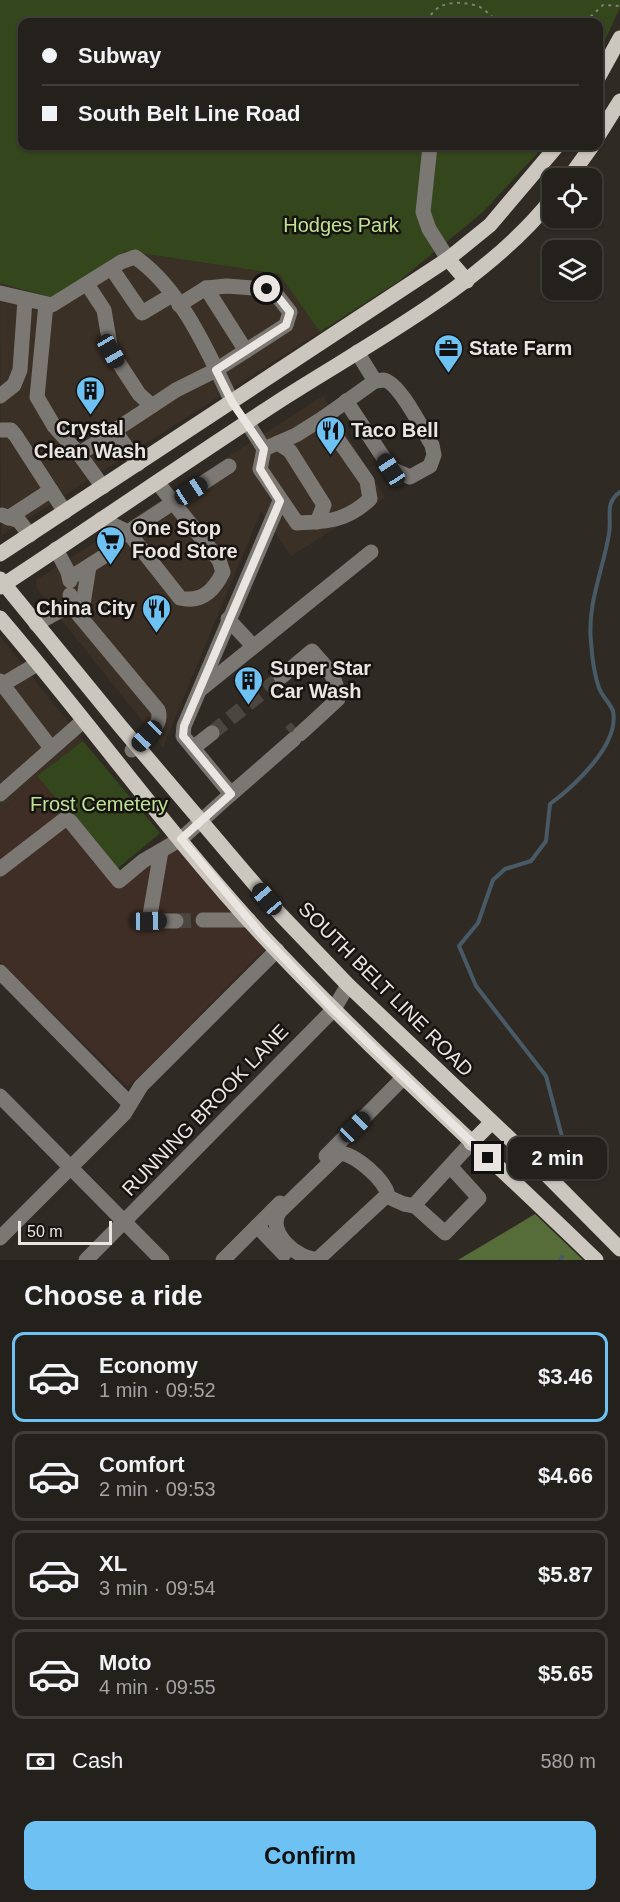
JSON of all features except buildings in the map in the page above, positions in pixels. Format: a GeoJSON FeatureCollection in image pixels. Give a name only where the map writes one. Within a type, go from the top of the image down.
{"type":"FeatureCollection","features":[{"type":"Feature","properties":{"kind":"main road"},"geometry":{"type":"LineString","coordinates":[[603,69],[620,38]]}},
{"type":"Feature","properties":{"kind":"main road"},"geometry":{"type":"LineString","coordinates":[[603,128],[620,101]]}},
{"type":"Feature","properties":{"kind":"main road"},"geometry":{"type":"LineString","coordinates":[[0,554],[448,259],[490,225],[554,150]]}},
{"type":"Feature","properties":{"kind":"main road"},"geometry":{"type":"LineString","coordinates":[[576,168],[589,150]]}},
{"type":"Feature","properties":{"kind":"main road"},"geometry":{"type":"LineString","coordinates":[[135,748],[1,583],[467,281],[542,212]]}},
{"type":"Feature","properties":{"kind":"main road"},"geometry":{"type":"LineString","coordinates":[[448,259],[467,281]]}},
{"type":"Feature","properties":{"kind":"main road"},"geometry":{"type":"LineString","coordinates":[[232,402],[247,422]]}},
{"type":"Feature","properties":{"kind":"main road"},"geometry":{"type":"LineString","coordinates":[[0,618],[249,920],[333,1009],[596,1260]]}},
{"type":"Feature","properties":{"kind":"main road"},"geometry":{"type":"LineString","coordinates":[[83,721],[97,714],[102,716],[135,748]]}},
{"type":"Feature","properties":{"kind":"main road","name":"SOUTH BELT LINE ROAD"},"geometry":{"type":"LineString","coordinates":[[135,748],[153,765],[280,914],[348,985],[492,1122],[620,1249]]}},
{"type":"Feature","properties":{"kind":"main road"},"geometry":{"type":"LineString","coordinates":[[471,1143],[492,1122]]}},
{"type":"Feature","properties":{"kind":"street"},"geometry":{"type":"LineString","coordinates":[[430,150],[423,212],[429,229],[448,259]]}},
{"type":"Feature","properties":{"kind":"street"},"geometry":{"type":"LineString","coordinates":[[0,293],[52,305],[121,262],[135,257],[154,270],[175,300],[232,402]]}},
{"type":"Feature","properties":{"kind":"street"},"geometry":{"type":"LineString","coordinates":[[79,454],[152,406],[216,370],[286,325],[290,312],[275,293],[267,289],[227,286],[206,288],[142,313],[116,275]]}},
{"type":"Feature","properties":{"kind":"street"},"geometry":{"type":"LineString","coordinates":[[87,284],[104,310],[111,351],[139,394],[152,406]]}},
{"type":"Feature","properties":{"kind":"street"},"geometry":{"type":"LineString","coordinates":[[206,288],[246,351]]}},
{"type":"Feature","properties":{"kind":"street"},"geometry":{"type":"LineString","coordinates":[[0,396],[14,385],[20,370],[25,300]]}},
{"type":"Feature","properties":{"kind":"street"},"geometry":{"type":"LineString","coordinates":[[46,304],[37,397],[54,426],[79,454],[103,487]]}},
{"type":"Feature","properties":{"kind":"street"},"geometry":{"type":"LineString","coordinates":[[357,352],[375,381]]}},
{"type":"Feature","properties":{"kind":"street"},"geometry":{"type":"LineString","coordinates":[[323,418],[367,481],[370,499],[356,513],[317,522],[297,523],[260,469],[271,446],[323,418],[346,401],[375,381],[384,380],[393,385],[432,445],[434,455],[430,466],[410,477],[391,470],[346,401]]}},
{"type":"Feature","properties":{"kind":"street"},"geometry":{"type":"LineString","coordinates":[[247,422],[271,446],[290,451],[324,505],[317,522]]}},
{"type":"Feature","properties":{"kind":"street"},"geometry":{"type":"LineString","coordinates":[[0,430],[11,430],[16,436],[65,512]]}},
{"type":"Feature","properties":{"kind":"street"},"geometry":{"type":"LineString","coordinates":[[115,431],[138,464]]}},
{"type":"Feature","properties":{"kind":"street"},"geometry":{"type":"LineString","coordinates":[[36,624],[61,608],[70,590],[89,566],[109,553],[110,543],[229,466]]}},
{"type":"Feature","properties":{"kind":"street"},"geometry":{"type":"LineString","coordinates":[[101,519],[128,532],[180,598],[190,600],[202,597],[218,582],[223,572],[219,560],[157,482]]}},
{"type":"Feature","properties":{"kind":"street"},"geometry":{"type":"LineString","coordinates":[[4,516],[51,490]]}},
{"type":"Feature","properties":{"kind":"street"},"geometry":{"type":"LineString","coordinates":[[231,794],[183,736],[184,726],[280,501]]}},
{"type":"Feature","properties":{"kind":"street"},"geometry":{"type":"LineString","coordinates":[[4,516],[19,521],[30,535]]}},
{"type":"Feature","properties":{"kind":"street"},"geometry":{"type":"LineString","coordinates":[[56,549],[81,617],[158,710],[160,716],[156,726],[135,748]]}},
{"type":"Feature","properties":{"kind":"street"},"geometry":{"type":"LineString","coordinates":[[199,690],[371,552]]}},
{"type":"Feature","properties":{"kind":"street"},"geometry":{"type":"LineString","coordinates":[[81,617],[89,566]]}},
{"type":"Feature","properties":{"kind":"street"},"geometry":{"type":"LineString","coordinates":[[228,619],[253,646]]}},
{"type":"Feature","properties":{"kind":"street"},"geometry":{"type":"LineString","coordinates":[[0,869],[65,819],[70,821],[119,881],[143,861],[181,839],[282,750],[285,737],[297,736],[338,699],[338,686],[333,675],[312,651],[281,676]]}},
{"type":"Feature","properties":{"kind":"street"},"geometry":{"type":"LineString","coordinates":[[37,664],[1,684],[51,748]]}},
{"type":"Feature","properties":{"kind":"street"},"geometry":{"type":"LineString","coordinates":[[0,794],[83,721]]}},
{"type":"Feature","properties":{"kind":"street"},"geometry":{"type":"LineString","coordinates":[[193,748],[212,733]]}},
{"type":"Feature","properties":{"kind":"street"},"geometry":{"type":"LineString","coordinates":[[161,850],[149,921],[176,921]]}},
{"type":"Feature","properties":{"kind":"street"},"geometry":{"type":"LineString","coordinates":[[203,920],[249,920]]}},
{"type":"Feature","properties":{"kind":"street"},"geometry":{"type":"LineString","coordinates":[[4,1227],[71,1168],[124,1114],[141,1086],[277,950]]}},
{"type":"Feature","properties":{"kind":"street"},"geometry":{"type":"LineString","coordinates":[[0,972],[130,1104]]}},
{"type":"Feature","properties":{"kind":"street","name":"RUNNING BROOK LANE"},"geometry":{"type":"LineString","coordinates":[[86,1260],[333,1009],[348,985]]}},
{"type":"Feature","properties":{"kind":"street"},"geometry":{"type":"LineString","coordinates":[[223,1260],[404,1077]]}},
{"type":"Feature","properties":{"kind":"street"},"geometry":{"type":"LineString","coordinates":[[0,1096],[162,1260]]}},
{"type":"Feature","properties":{"kind":"street"},"geometry":{"type":"LineString","coordinates":[[415,1206],[471,1143]]}},
{"type":"Feature","properties":{"kind":"street"},"geometry":{"type":"LineString","coordinates":[[388,1195],[318,1258],[310,1259],[299,1254],[277,1229],[275,1221],[280,1211],[340,1153],[353,1156],[385,1187],[388,1195],[404,1204],[415,1206],[441,1232],[445,1233],[480,1198],[450,1166]]}},
{"type":"Feature","properties":{"kind":"street"},"geometry":{"type":"LineString","coordinates":[[257,1226],[291,1260]]}},
{"type":"Feature","properties":{"kind":"path"},"geometry":{"type":"LineString","coordinates":[[430,18],[435,9],[444,3],[456,1],[482,8],[493,18]]}},
{"type":"Feature","properties":{"kind":"path"},"geometry":{"type":"LineString","coordinates":[[589,18],[603,5],[620,6]]}},
{"type":"Feature","properties":{"kind":"shaded area"},"geometry":{"type":"Polygon","coordinates":[[[126,251],[279,274],[320,332],[1,536],[0,283],[53,298],[126,251]]]}},
{"type":"Feature","properties":{"kind":"shaded area"},"geometry":{"type":"Polygon","coordinates":[[[323,396],[385,497],[291,556],[261,511],[163,747],[37,589],[36,580],[323,396]]]}},
{"type":"Feature","properties":{"kind":"shaded area"},"geometry":{"type":"Polygon","coordinates":[[[0,636],[83,741],[37,776],[0,814],[0,636]]]}},
{"type":"Feature","properties":{"kind":"shaded area"},"geometry":{"type":"Polygon","coordinates":[[[37,776],[120,875],[168,834],[265,949],[128,1087],[0,962],[0,814],[37,776]]]}},
{"type":"Feature","properties":{"kind":"green space","name":"Hodges Park"},"geometry":{"type":"Polygon","coordinates":[[[0,0],[620,0],[620,8],[603,44],[603,18],[18,18],[18,150],[540,150],[483,212],[399,281],[320,332],[279,274],[126,251],[53,298],[0,283],[0,0]]]}},
{"type":"Feature","properties":{"kind":"green space","name":"Frost Cemetery"},"geometry":{"type":"Polygon","coordinates":[[[83,741],[160,833],[116,870],[37,776],[83,741]]]}},
{"type":"Feature","properties":{"kind":"green space"},"geometry":{"type":"Polygon","coordinates":[[[535,1214],[583,1260],[458,1260],[535,1214]]]}},
{"type":"Feature","properties":{"kind":"waterway"},"geometry":{"type":"LineString","coordinates":[[570,1167],[546,1076],[476,986],[459,946],[478,923],[493,880],[505,869],[531,861],[546,841],[550,804],[571,787],[593,764],[609,737],[613,724],[613,711],[597,683],[590,628],[593,601],[609,534],[610,506],[620,492]]}},
{"type":"Feature","properties":{"kind":"tunnel"},"geometry":{"type":"LineString","coordinates":[[212,733],[281,677]]}},
{"type":"Feature","properties":{"kind":"tunnel"},"geometry":{"type":"LineString","coordinates":[[290,733],[296,728]]}},
{"type":"Feature","properties":{"kind":"tunnel"},"geometry":{"type":"LineString","coordinates":[[176,921],[203,920]]}},
{"type":"Feature","properties":{"kind":"place","name":"State Farm"},"geometry":{"type":"Point","coordinates":[448,374]}},
{"type":"Feature","properties":{"kind":"place","name":"Crystal Clean Wash"},"geometry":{"type":"Point","coordinates":[90,416]}},
{"type":"Feature","properties":{"kind":"place","name":"Taco Bell"},"geometry":{"type":"Point","coordinates":[330,456]}},
{"type":"Feature","properties":{"kind":"place","name":"One Stop Food Store"},"geometry":{"type":"Point","coordinates":[111,566]}},
{"type":"Feature","properties":{"kind":"place","name":"China City"},"geometry":{"type":"Point","coordinates":[156,634]}},
{"type":"Feature","properties":{"kind":"place","name":"Super Star Car Wash"},"geometry":{"type":"Point","coordinates":[249,706]}},
{"type":"Feature","properties":{"kind":"route"},"geometry":{"type":"LineString","coordinates":[[267,289],[275,293],[290,312],[286,325],[216,370],[232,402],[264,449],[260,469],[280,501],[225,624],[184,726],[183,736],[231,794],[181,839],[261,934],[333,1009],[488,1158]]}}]}
